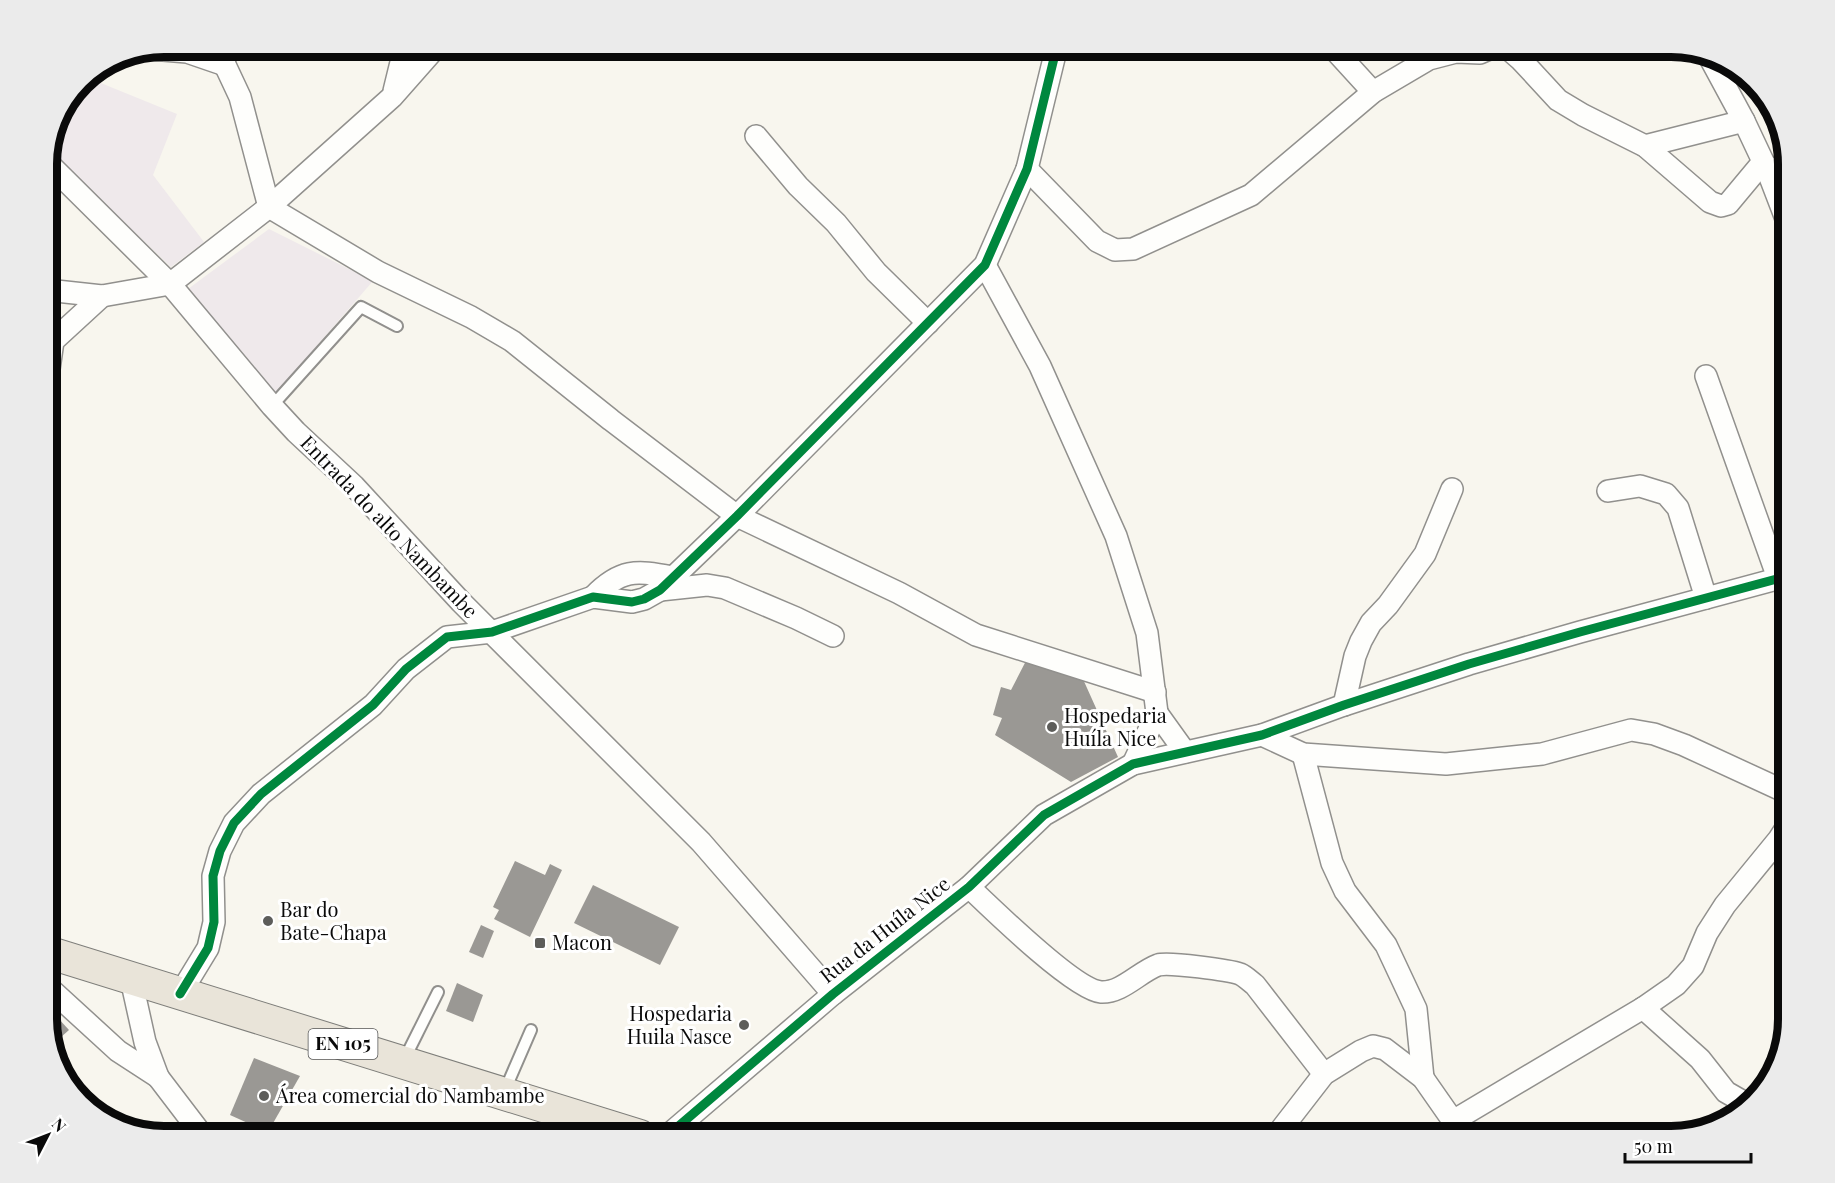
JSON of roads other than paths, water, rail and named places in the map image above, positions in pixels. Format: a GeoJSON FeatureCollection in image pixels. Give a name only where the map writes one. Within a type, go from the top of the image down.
{"type":"FeatureCollection","features":[{"type":"Feature","properties":{"kind":"main road","name":"EN 105"},"geometry":{"type":"LineString","coordinates":[[57,955],[605,1126]]}},
{"type":"Feature","properties":{"kind":"street"},"geometry":{"type":"LineString","coordinates":[[223,57],[240,98],[269,207],[378,272],[471,317],[512,341],[737,516],[899,593],[976,634],[1156,703]]}},
{"type":"Feature","properties":{"kind":"street"},"geometry":{"type":"LineString","coordinates":[[392,98],[402,57]]}},
{"type":"Feature","properties":{"kind":"street"},"geometry":{"type":"LineString","coordinates":[[57,291],[102,297],[170,284],[269,207],[392,98],[427,57]]}},
{"type":"Feature","properties":{"kind":"street"},"geometry":{"type":"LineString","coordinates":[[180,994],[208,948],[214,922],[213,876],[220,851],[234,823],[261,794],[365,711],[406,669],[447,638],[492,632],[593,597],[632,602],[644,599],[666,584],[737,516],[985,265],[1027,169],[1054,57]]}},
{"type":"Feature","properties":{"kind":"street"},"geometry":{"type":"LineString","coordinates":[[1341,57],[1373,92]]}},
{"type":"Feature","properties":{"kind":"street"},"geometry":{"type":"LineString","coordinates":[[1027,169],[1097,241],[1115,250],[1133,249],[1251,195],[1373,92],[1434,57]]}},
{"type":"Feature","properties":{"kind":"street"},"geometry":{"type":"LineString","coordinates":[[1518,57],[1558,100],[1645,146],[1710,202],[1722,206],[1728,204],[1766,167],[1778,165]]}},
{"type":"Feature","properties":{"kind":"street"},"geometry":{"type":"LineString","coordinates":[[1715,67],[1744,121],[1778,198]]}},
{"type":"Feature","properties":{"kind":"street"},"geometry":{"type":"LineString","coordinates":[[1645,146],[1744,121]]}},
{"type":"Feature","properties":{"kind":"street"},"geometry":{"type":"LineString","coordinates":[[756,136],[798,186],[836,223],[876,272],[928,323]]}},
{"type":"Feature","properties":{"kind":"street","name":"Entrada do alto Nambambe"},"geometry":{"type":"LineString","coordinates":[[57,172],[170,284],[296,432],[354,486],[461,602],[701,842],[833,994]]}},
{"type":"Feature","properties":{"kind":"street"},"geometry":{"type":"LineString","coordinates":[[985,265],[1040,366],[1116,536],[1148,633],[1156,703],[1185,752]]}},
{"type":"Feature","properties":{"kind":"street"},"geometry":{"type":"LineString","coordinates":[[57,331],[102,297]]}},
{"type":"Feature","properties":{"kind":"street"},"geometry":{"type":"LineString","coordinates":[[1706,376],[1778,564]]}},
{"type":"Feature","properties":{"kind":"street"},"geometry":{"type":"LineString","coordinates":[[1608,491],[1640,486],[1666,494],[1678,508],[1706,598]]}},
{"type":"Feature","properties":{"kind":"street"},"geometry":{"type":"LineString","coordinates":[[1344,705],[1355,656],[1361,641],[1371,623],[1388,605],[1425,555],[1452,489]]}},
{"type":"Feature","properties":{"kind":"street","name":"Rua da Huíla Nice"},"geometry":{"type":"LineString","coordinates":[[680,1126],[833,994],[969,887],[1044,815],[1133,764],[1262,735],[1344,705],[1480,661],[1778,578]]}},
{"type":"Feature","properties":{"kind":"street"},"geometry":{"type":"LineString","coordinates":[[666,584],[725,588],[833,636]]}},
{"type":"Feature","properties":{"kind":"street"},"geometry":{"type":"LineString","coordinates":[[447,638],[461,602]]}},
{"type":"Feature","properties":{"kind":"street"},"geometry":{"type":"LineString","coordinates":[[1133,764],[1156,703]]}},
{"type":"Feature","properties":{"kind":"street"},"geometry":{"type":"LineString","coordinates":[[1262,735],[1303,754],[1446,764],[1542,754],[1631,730],[1654,734],[1684,745],[1778,786]]}},
{"type":"Feature","properties":{"kind":"street"},"geometry":{"type":"LineString","coordinates":[[1303,754],[1332,863],[1345,891],[1386,945],[1416,1009],[1423,1078]]}},
{"type":"Feature","properties":{"kind":"street"},"geometry":{"type":"LineString","coordinates":[[1461,1126],[1676,985],[1693,966],[1707,933],[1725,905],[1778,840]]}},
{"type":"Feature","properties":{"kind":"street"},"geometry":{"type":"LineString","coordinates":[[969,887],[1036,949],[1087,987],[1100,992],[1113,991],[1157,966],[1170,963],[1240,974],[1255,985],[1324,1074]]}},
{"type":"Feature","properties":{"kind":"street"},"geometry":{"type":"LineString","coordinates":[[131,978],[145,1042],[158,1077],[195,1126]]}},
{"type":"Feature","properties":{"kind":"street"},"geometry":{"type":"LineString","coordinates":[[57,995],[118,1051],[158,1077]]}},
{"type":"Feature","properties":{"kind":"street"},"geometry":{"type":"LineString","coordinates":[[1643,1008],[1700,1059],[1726,1092],[1731,1107]]}},
{"type":"Feature","properties":{"kind":"street"},"geometry":{"type":"LineString","coordinates":[[1284,1126],[1324,1074],[1373,1046],[1385,1049],[1423,1078],[1454,1126]]}},
{"type":"Feature","properties":{"kind":"street"},"geometry":{"type":"LineString","coordinates":[[1726,1092],[1740,1100]]}},
{"type":"Feature","properties":{"kind":"lane"},"geometry":{"type":"LineString","coordinates":[[272,406],[361,307],[397,326]]}},
{"type":"Feature","properties":{"kind":"lane"},"geometry":{"type":"LineString","coordinates":[[403,1063],[438,992]]}},
{"type":"Feature","properties":{"kind":"lane"},"geometry":{"type":"LineString","coordinates":[[503,1094],[531,1030]]}},
{"type":"Feature","properties":{"kind":"place","name":"Hospedaria Huíla Nice"},"geometry":{"type":"Point","coordinates":[1052,727]}},
{"type":"Feature","properties":{"kind":"place","name":"Bar do Bate-Chapa"},"geometry":{"type":"Point","coordinates":[268,921]}},
{"type":"Feature","properties":{"kind":"place","name":"Macon"},"geometry":{"type":"Point","coordinates":[540,943]}},
{"type":"Feature","properties":{"kind":"place","name":"Hospedaria Huila Nasce"},"geometry":{"type":"Point","coordinates":[744,1025]}},
{"type":"Feature","properties":{"kind":"place","name":"Área comercial do Nambambe"},"geometry":{"type":"Point","coordinates":[264,1096]}}]}
